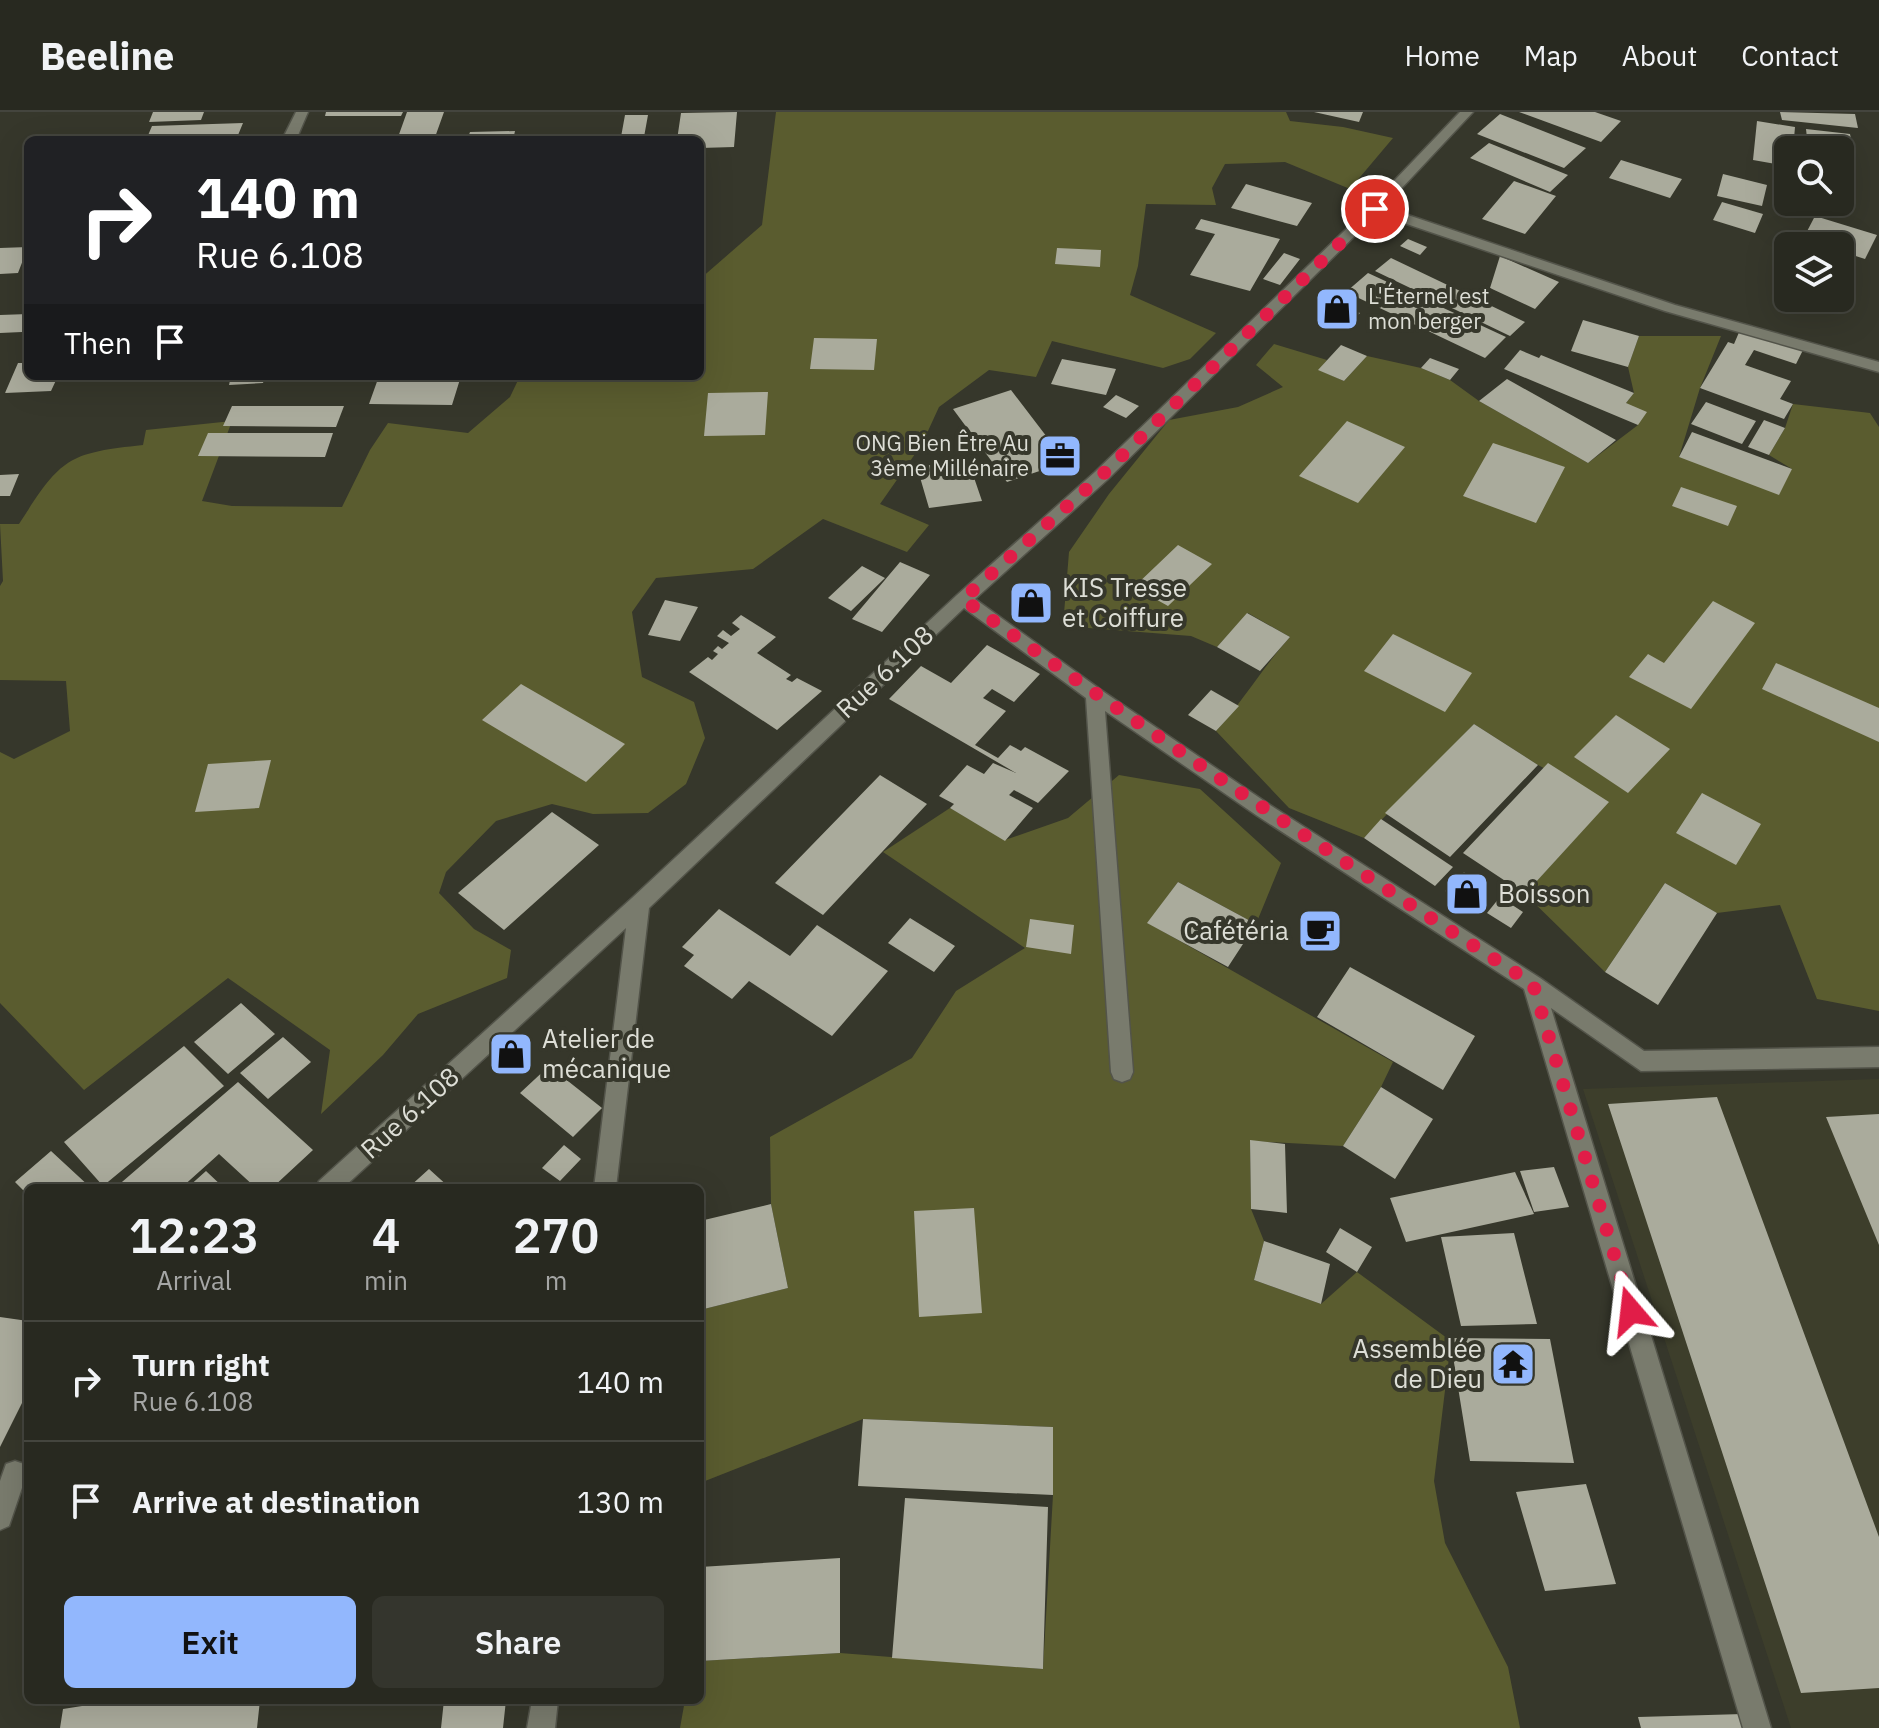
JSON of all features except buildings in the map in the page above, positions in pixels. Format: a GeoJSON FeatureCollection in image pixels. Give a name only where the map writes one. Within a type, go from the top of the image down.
{"type":"FeatureCollection","features":[{"type":"Feature","properties":{"kind":"street"},"geometry":{"type":"LineString","coordinates":[[291,136],[302,112]]}},
{"type":"Feature","properties":{"kind":"street","name":"Rue 6.108"},"geometry":{"type":"LineString","coordinates":[[331,1184],[639,904],[963,599],[1101,476],[1375,209],[1467,112]]}},
{"type":"Feature","properties":{"kind":"street"},"geometry":{"type":"LineString","coordinates":[[1375,209],[1670,308],[1879,367]]}},
{"type":"Feature","properties":{"kind":"street"},"geometry":{"type":"LineString","coordinates":[[963,599],[1095,695],[1263,810],[1533,984],[1641,1061],[1879,1057]]}},
{"type":"Feature","properties":{"kind":"street"},"geometry":{"type":"LineString","coordinates":[[1095,695],[1122,1072]]}},
{"type":"Feature","properties":{"kind":"street"},"geometry":{"type":"LineString","coordinates":[[605,1184],[639,904]]}},
{"type":"Feature","properties":{"kind":"street"},"geometry":{"type":"LineString","coordinates":[[1533,984],[1757,1728]]}},
{"type":"Feature","properties":{"kind":"street"},"geometry":{"type":"LineString","coordinates":[[0,1517],[14,1474]]}},
{"type":"Feature","properties":{"kind":"street"},"geometry":{"type":"LineString","coordinates":[[541,1728],[544,1704]]}},
{"type":"Feature","properties":{"kind":"shaded area"},"geometry":{"type":"Polygon","coordinates":[[[1879,1079],[1879,1728],[1791,1728],[1583,1089],[1879,1079]]]}},
{"type":"Feature","properties":{"kind":"green space"},"geometry":{"type":"Polygon","coordinates":[[[776,112],[1286,112],[1290,121],[1343,127],[1393,138],[1350,189],[1285,162],[1225,164],[1212,188],[1216,205],[1146,204],[1138,266],[1130,295],[1216,333],[1190,359],[1163,368],[1052,341],[1036,377],[989,370],[939,407],[922,444],[880,504],[929,525],[907,552],[823,519],[753,569],[656,578],[632,612],[642,677],[694,702],[705,738],[686,784],[648,813],[593,814],[552,804],[496,821],[446,872],[439,893],[474,929],[511,950],[507,978],[418,1014],[383,1055],[321,1114],[330,1050],[228,978],[84,1090],[0,1003],[0,752],[14,759],[70,731],[66,681],[0,680],[0,586],[3,581],[0,524],[19,524],[45,485],[68,463],[97,452],[143,445],[146,430],[232,421],[202,501],[232,506],[342,507],[370,450],[388,423],[468,433],[510,397],[518,380],[704,380],[704,276],[762,225],[776,112]]]}},
{"type":"Feature","properties":{"kind":"green space"},"geometry":{"type":"Polygon","coordinates":[[[1639,336],[1721,336],[1700,388],[1679,457],[1792,469],[1769,455],[1785,428],[1793,404],[1870,413],[1879,427],[1879,1011],[1817,999],[1780,905],[1717,913],[1665,883],[1605,972],[1525,894],[1608,802],[1538,765],[1474,724],[1364,838],[1289,808],[1216,731],[1290,637],[1248,613],[1217,647],[1191,636],[1063,626],[1069,552],[1109,494],[1169,420],[1238,407],[1283,387],[1256,365],[1274,344],[1327,360],[1319,370],[1344,381],[1367,356],[1421,368],[1450,380],[1479,401],[1588,463],[1638,425],[1626,403],[1634,393],[1628,367],[1639,336]]]}},
{"type":"Feature","properties":{"kind":"green space"},"geometry":{"type":"Polygon","coordinates":[[[1119,775],[1200,789],[1281,863],[1256,924],[1178,882],[1148,923],[1393,1062],[1381,1087],[1343,1146],[1250,1141],[1251,1209],[1264,1241],[1254,1280],[1321,1304],[1357,1272],[1451,1341],[1434,1481],[1445,1543],[1508,1667],[1520,1728],[680,1728],[684,1704],[704,1704],[704,1661],[840,1653],[1043,1669],[1053,1495],[1053,1427],[863,1419],[704,1481],[704,1309],[788,1288],[771,1204],[770,1137],[912,1058],[956,991],[1025,948],[883,852],[950,808],[1005,840],[1068,818],[1119,775]]]}},
{"type":"Feature","properties":{"kind":"place","name":"L'Éternel est mon berger"},"geometry":{"type":"Point","coordinates":[1337,309]}},
{"type":"Feature","properties":{"kind":"place","name":"ONG Bien Être Au 3ème Millénaire"},"geometry":{"type":"Point","coordinates":[1060,456]}},
{"type":"Feature","properties":{"kind":"place","name":"KIS Tresse et Coiffure"},"geometry":{"type":"Point","coordinates":[1031,603]}},
{"type":"Feature","properties":{"kind":"place","name":"Boisson"},"geometry":{"type":"Point","coordinates":[1467,894]}},
{"type":"Feature","properties":{"kind":"place","name":"Cafétéria"},"geometry":{"type":"Point","coordinates":[1320,931]}},
{"type":"Feature","properties":{"kind":"place","name":"Atelier de mécanique"},"geometry":{"type":"Point","coordinates":[511,1054]}},
{"type":"Feature","properties":{"kind":"place","name":"Assemblée de Dieu"},"geometry":{"type":"Point","coordinates":[1513,1364]}},
{"type":"Feature","properties":{"kind":"route"},"geometry":{"type":"LineString","coordinates":[[1375,209],[1101,476],[963,599],[1095,695],[1263,810],[1533,984],[1631,1311]]}}]}
